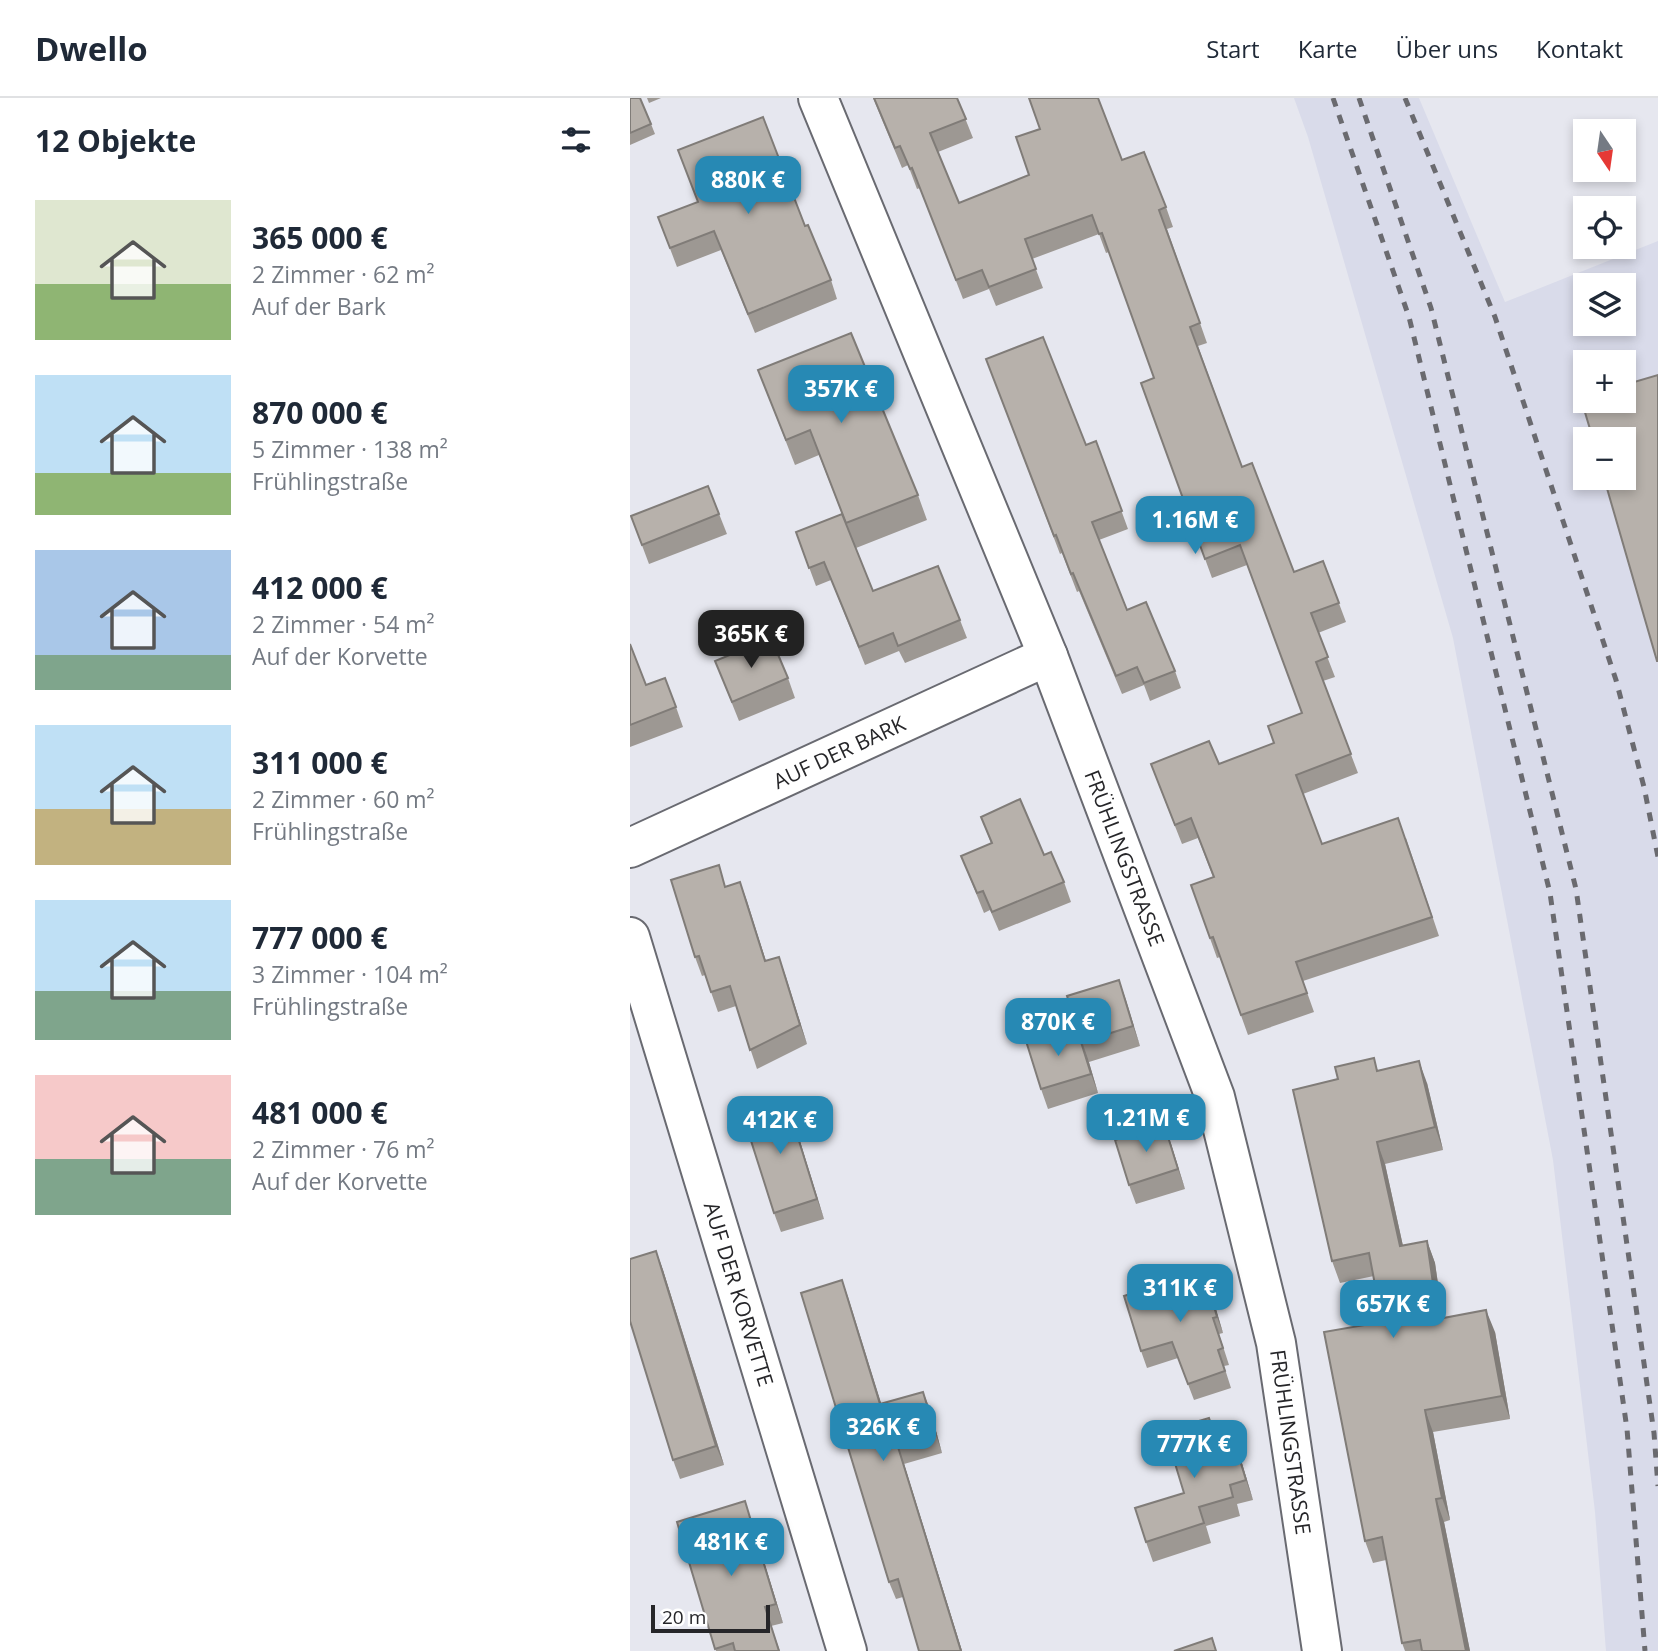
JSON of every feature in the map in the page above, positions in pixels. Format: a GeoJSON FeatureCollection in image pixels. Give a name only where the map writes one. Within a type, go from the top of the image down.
{"type":"FeatureCollection","features":[{"type":"Feature","properties":{"kind":"street","name":"FRÜHLINGSTRASSE"},"geometry":{"type":"LineString","coordinates":[[818,98],[1048,656],[1215,1097],[1276,1343],[1322,1651]]}},
{"type":"Feature","properties":{"kind":"street","name":"AUF DER BARK"},"geometry":{"type":"LineString","coordinates":[[630,848],[1048,656]]}},
{"type":"Feature","properties":{"kind":"street","name":"AUF DER KORVETTE"},"geometry":{"type":"LineString","coordinates":[[630,937],[847,1651]]}},
{"type":"Feature","properties":{"kind":"shaded area"},"geometry":{"type":"Polygon","coordinates":[[[1294,98],[1419,98],[1505,302],[1573,275],[1573,336],[1636,336],[1636,273],[1578,273],[1613,259],[1636,259],[1636,250],[1658,241],[1658,1651],[1606,1651],[1595,1512],[1553,1160],[1453,638],[1308,137],[1294,98]]]}},
{"type":"Feature","properties":{"kind":"building"},"geometry":{"type":"Polygon","coordinates":[[[630,98],[640,98],[651,124],[630,133],[630,98]]]}},
{"type":"Feature","properties":{"kind":"building"},"geometry":{"type":"Polygon","coordinates":[[[874,98],[957,98],[966,119],[930,133],[959,203],[1029,175],[1016,137],[1040,129],[1029,98],[1098,98],[1122,160],[1144,152],[1166,207],[1159,210],[1200,323],[1190,327],[1242,467],[1252,463],[1294,572],[1323,561],[1339,603],[1311,613],[1328,657],[1316,662],[1351,754],[1296,775],[1322,844],[1398,818],[1432,917],[1296,962],[1307,993],[1241,1015],[1191,885],[1214,877],[1191,818],[1175,825],[1151,764],[1209,741],[1219,764],[1274,743],[1268,726],[1302,713],[1240,545],[1205,559],[1141,383],[1154,378],[1102,233],[1099,234],[1092,215],[1025,239],[1036,269],[989,287],[982,270],[956,280],[912,168],[910,169],[900,146],[895,148],[874,98]]]}},
{"type":"Feature","properties":{"kind":"building"},"geometry":{"type":"Polygon","coordinates":[[[763,117],[805,226],[808,225],[831,280],[748,314],[714,231],[670,248],[658,217],[698,202],[678,150],[763,117]]]}},
{"type":"Feature","properties":{"kind":"building"},"geometry":{"type":"Polygon","coordinates":[[[851,333],[918,495],[846,523],[810,430],[786,440],[758,370],[851,333]]]}},
{"type":"Feature","properties":{"kind":"building"},"geometry":{"type":"Polygon","coordinates":[[[1043,337],[1086,445],[1096,441],[1122,511],[1092,522],[1127,610],[1146,602],[1175,671],[1144,683],[1137,667],[1116,676],[1073,573],[1071,574],[1056,535],[1054,536],[986,359],[1043,337]]]}},
{"type":"Feature","properties":{"kind":"building"},"geometry":{"type":"Polygon","coordinates":[[[1658,375],[1658,661],[1607,490],[1636,490],[1636,427],[1589,427],[1585,413],[1636,413],[1636,381],[1658,375]]]}},
{"type":"Feature","properties":{"kind":"building"},"geometry":{"type":"Polygon","coordinates":[[[708,486],[719,514],[642,545],[631,516],[708,486]]]}},
{"type":"Feature","properties":{"kind":"building"},"geometry":{"type":"Polygon","coordinates":[[[842,514],[873,591],[938,566],[960,620],[898,646],[893,633],[859,647],[824,562],[809,568],[796,532],[842,514]]]}},
{"type":"Feature","properties":{"kind":"building"},"geometry":{"type":"Polygon","coordinates":[[[771,638],[788,678],[732,702],[715,661],[771,638]]]}},
{"type":"Feature","properties":{"kind":"building"},"geometry":{"type":"Polygon","coordinates":[[[630,644],[646,685],[665,678],[676,707],[630,725],[630,644]]]}},
{"type":"Feature","properties":{"kind":"building"},"geometry":{"type":"Polygon","coordinates":[[[1020,799],[1044,855],[1051,852],[1064,882],[992,912],[983,891],[977,893],[961,856],[992,843],[981,817],[1020,799]]]}},
{"type":"Feature","properties":{"kind":"building"},"geometry":{"type":"Polygon","coordinates":[[[719,865],[725,887],[740,882],[765,961],[779,957],[800,1025],[750,1050],[730,986],[711,992],[699,956],[695,957],[671,880],[719,865]]]}},
{"type":"Feature","properties":{"kind":"building"},"geometry":{"type":"Polygon","coordinates":[[[1119,980],[1133,1026],[1082,1042],[1067,996],[1119,980]]]}},
{"type":"Feature","properties":{"kind":"building"},"geometry":{"type":"Polygon","coordinates":[[[1076,1026],[1091,1074],[1041,1089],[1026,1041],[1076,1026]]]}},
{"type":"Feature","properties":{"kind":"building"},"geometry":{"type":"Polygon","coordinates":[[[1374,1058],[1377,1071],[1419,1061],[1435,1127],[1377,1142],[1400,1246],[1427,1241],[1438,1319],[1486,1310],[1502,1396],[1425,1410],[1442,1498],[1436,1499],[1466,1651],[1422,1651],[1420,1640],[1402,1643],[1382,1537],[1365,1541],[1324,1332],[1382,1322],[1369,1253],[1332,1261],[1293,1090],[1338,1079],[1335,1067],[1374,1058]]]}},
{"type":"Feature","properties":{"kind":"building"},"geometry":{"type":"Polygon","coordinates":[[[786,1099],[817,1199],[774,1213],[746,1125],[746,1111],[786,1099]]]}},
{"type":"Feature","properties":{"kind":"building"},"geometry":{"type":"Polygon","coordinates":[[[1164,1124],[1178,1169],[1129,1185],[1115,1140],[1164,1124]]]}},
{"type":"Feature","properties":{"kind":"building"},"geometry":{"type":"Polygon","coordinates":[[[656,1251],[716,1446],[673,1460],[630,1321],[630,1259],[656,1251]]]}},
{"type":"Feature","properties":{"kind":"building"},"geometry":{"type":"Polygon","coordinates":[[[1204,1271],[1217,1317],[1213,1318],[1223,1348],[1218,1350],[1225,1371],[1188,1384],[1172,1342],[1141,1351],[1124,1296],[1204,1271]]]}},
{"type":"Feature","properties":{"kind":"building"},"geometry":{"type":"Polygon","coordinates":[[[842,1280],[880,1404],[923,1392],[936,1435],[898,1447],[961,1651],[919,1651],[898,1579],[889,1582],[801,1293],[842,1280]]]}},
{"type":"Feature","properties":{"kind":"building"},"geometry":{"type":"Polygon","coordinates":[[[1209,1418],[1215,1436],[1231,1431],[1246,1480],[1230,1485],[1233,1497],[1199,1507],[1204,1523],[1146,1542],[1135,1508],[1184,1493],[1170,1447],[1176,1445],[1172,1429],[1209,1418]]]}},
{"type":"Feature","properties":{"kind":"building"},"geometry":{"type":"Polygon","coordinates":[[[745,1501],[776,1604],[765,1607],[779,1651],[735,1651],[733,1643],[715,1649],[677,1522],[745,1501]]]}},
{"type":"Feature","properties":{"kind":"building"},"geometry":{"type":"Polygon","coordinates":[[[1212,1638],[1216,1651],[1174,1651],[1212,1638]]]}},
{"type":"Feature","properties":{"kind":"railway"},"geometry":{"type":"LineString","coordinates":[[1333,98],[1409,317],[1550,893],[1627,1429],[1645,1651]]}},
{"type":"Feature","properties":{"kind":"railway"},"geometry":{"type":"LineString","coordinates":[[1359,98],[1431,308],[1576,889],[1654,1433],[1658,1486]]}},
{"type":"Feature","properties":{"kind":"railway"},"geometry":{"type":"LineString","coordinates":[[1405,98],[1495,317],[1616,680],[1644,787],[1658,857]]}}]}
